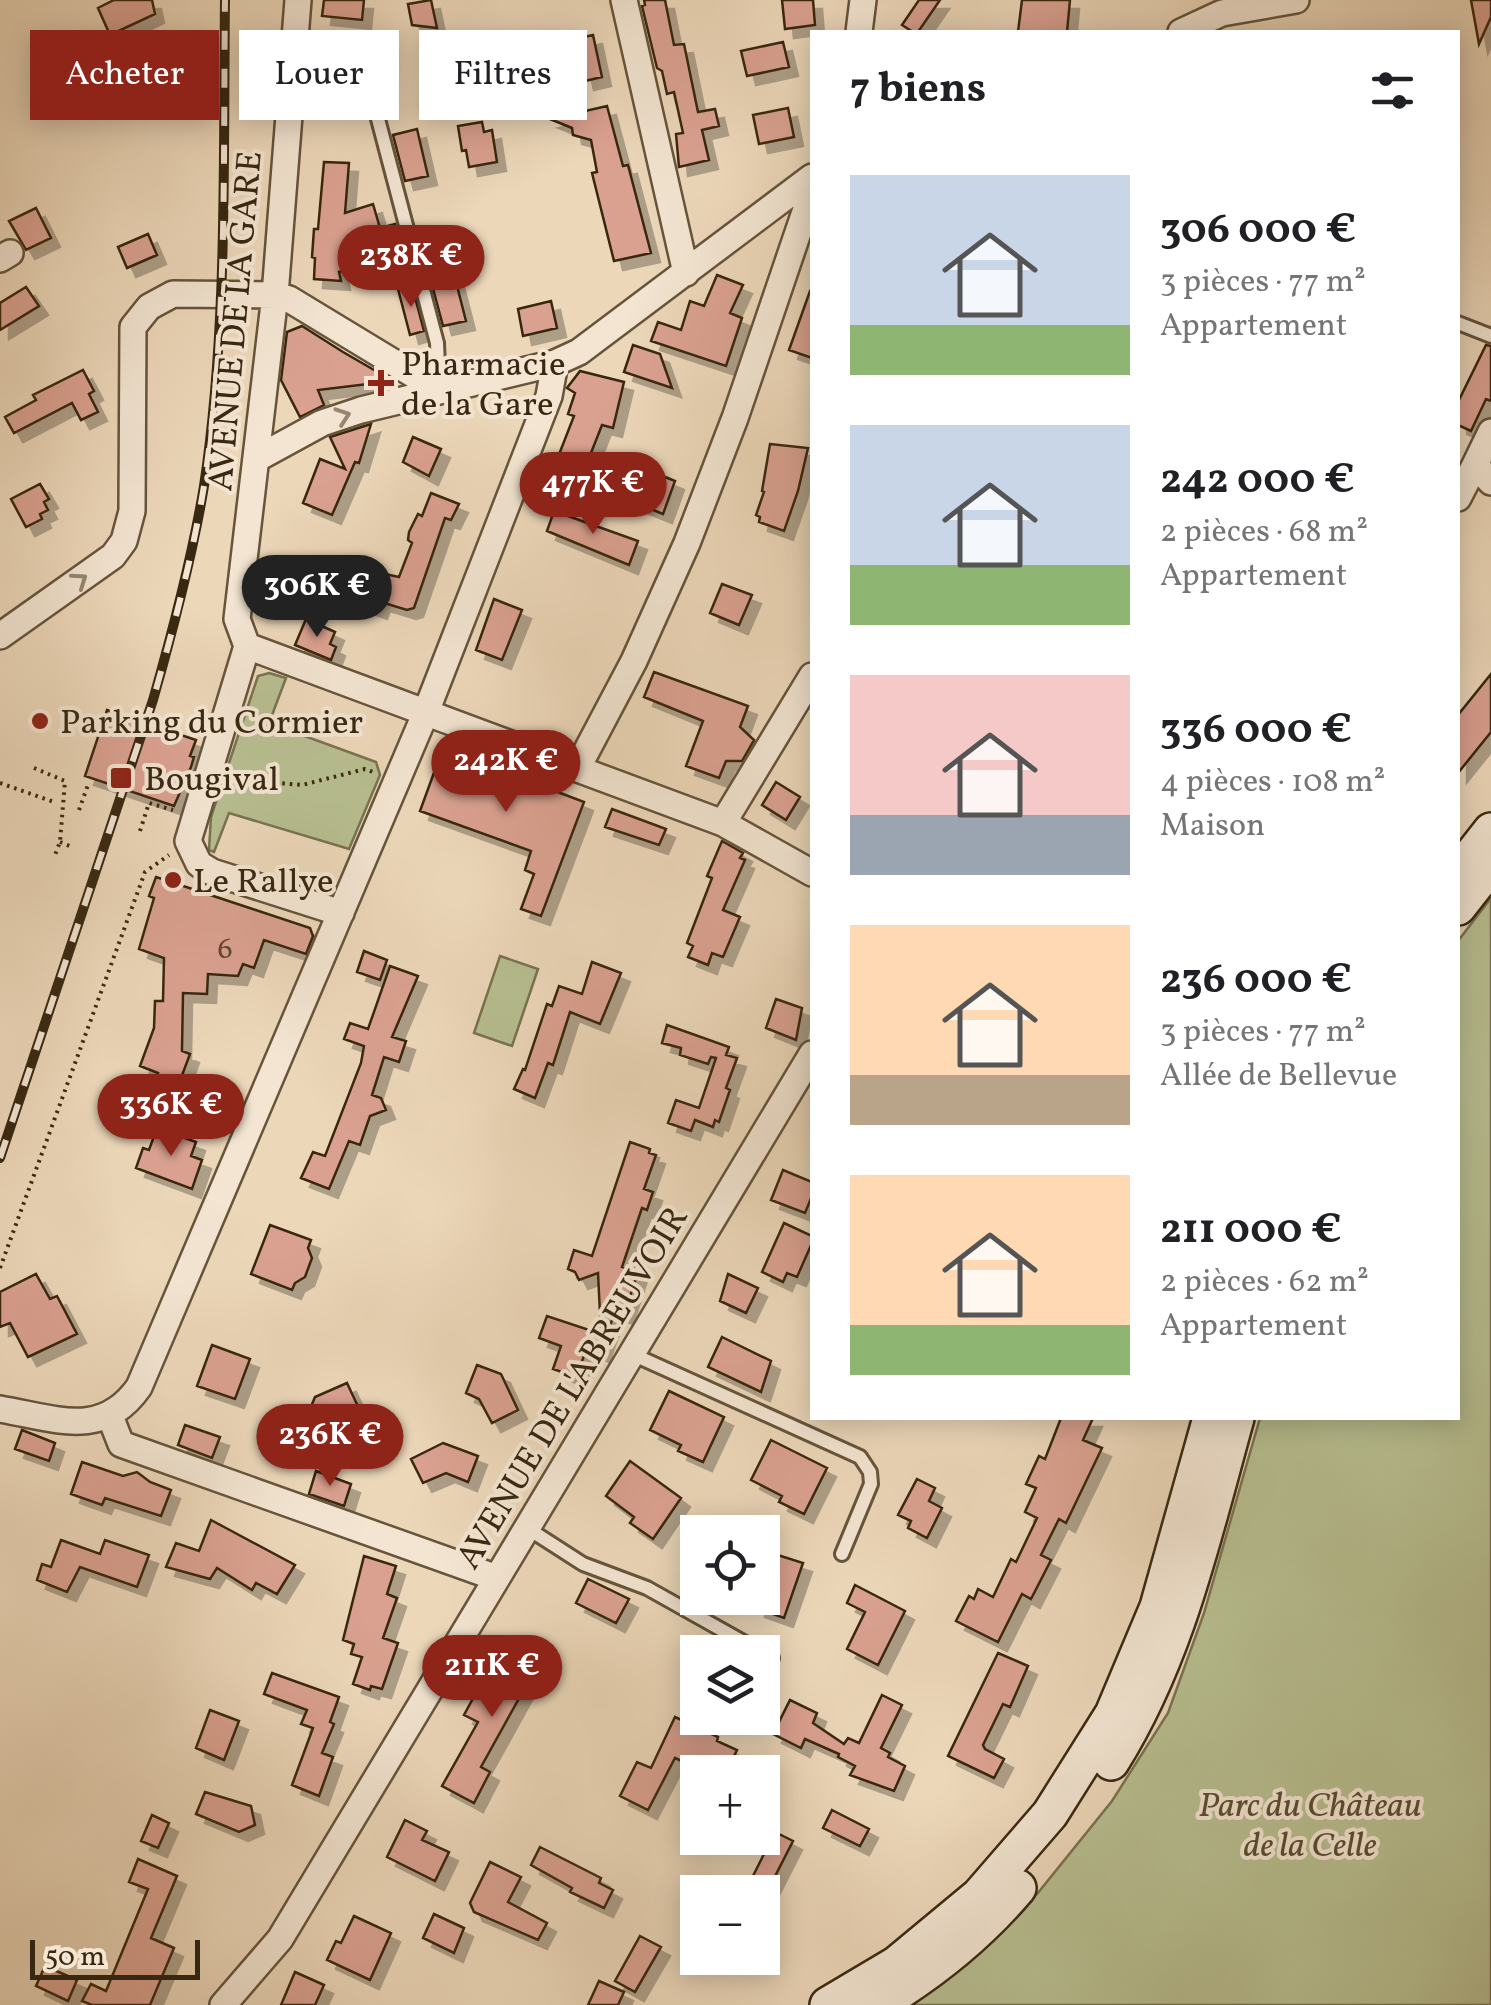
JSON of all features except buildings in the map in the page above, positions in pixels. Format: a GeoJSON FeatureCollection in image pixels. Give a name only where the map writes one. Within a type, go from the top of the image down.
{"type":"FeatureCollection","features":[{"type":"Feature","properties":{"kind":"main road"},"geometry":{"type":"LineString","coordinates":[[1460,870],[1491,831]]}},
{"type":"Feature","properties":{"kind":"main road"},"geometry":{"type":"LineString","coordinates":[[1460,905],[1491,866]]}},
{"type":"Feature","properties":{"kind":"main road"},"geometry":{"type":"LineString","coordinates":[[828,2005],[897,1964],[980,1896],[1050,1814],[1113,1714],[1158,1607],[1209,1420]]}},
{"type":"Feature","properties":{"kind":"main road"},"geometry":{"type":"LineString","coordinates":[[877,2005],[911,1984],[996,1914],[1070,1828],[1136,1723],[1182,1614],[1235,1420]]}},
{"type":"Feature","properties":{"kind":"street","name":"AVENUE DE LA GARE"},"geometry":{"type":"LineString","coordinates":[[248,646],[237,619],[275,296],[298,0]]}},
{"type":"Feature","properties":{"kind":"street"},"geometry":{"type":"LineString","coordinates":[[624,0],[686,272]]}},
{"type":"Feature","properties":{"kind":"street"},"geometry":{"type":"LineString","coordinates":[[860,30],[863,0]]}},
{"type":"Feature","properties":{"kind":"street"},"geometry":{"type":"LineString","coordinates":[[1185,30],[1222,12],[1296,0]]}},
{"type":"Feature","properties":{"kind":"street"},"geometry":{"type":"LineString","coordinates":[[256,460],[322,423],[439,390],[555,364],[579,352],[807,182]]}},
{"type":"Feature","properties":{"kind":"street"},"geometry":{"type":"LineString","coordinates":[[577,769],[634,661],[714,477],[806,210],[807,182]]}},
{"type":"Feature","properties":{"kind":"street"},"geometry":{"type":"LineString","coordinates":[[0,636],[112,556],[124,541],[132,511],[133,327],[149,307],[173,294],[289,299],[439,390]]}},
{"type":"Feature","properties":{"kind":"street"},"geometry":{"type":"LineString","coordinates":[[0,1408],[91,1422],[110,1416],[128,1402],[139,1386],[426,712],[549,396],[555,364]]}},
{"type":"Feature","properties":{"kind":"street"},"geometry":{"type":"LineString","coordinates":[[1460,496],[1483,474],[1491,432]]}},
{"type":"Feature","properties":{"kind":"street"},"geometry":{"type":"LineString","coordinates":[[341,913],[212,872],[199,864],[191,829],[248,646],[723,823],[810,873]]}},
{"type":"Feature","properties":{"kind":"street"},"geometry":{"type":"LineString","coordinates":[[723,823],[810,679]]}},
{"type":"Feature","properties":{"kind":"street","name":"AVENUE DE L'ABREUVOIR"},"geometry":{"type":"LineString","coordinates":[[223,2005],[280,1939],[810,1057]]}},
{"type":"Feature","properties":{"kind":"street"},"geometry":{"type":"LineString","coordinates":[[110,1416],[121,1444],[497,1578]]}},
{"type":"Feature","properties":{"kind":"lane"},"geometry":{"type":"LineString","coordinates":[[378,120],[437,343],[439,390]]}},
{"type":"Feature","properties":{"kind":"lane"},"geometry":{"type":"LineString","coordinates":[[1460,324],[1491,336]]}},
{"type":"Feature","properties":{"kind":"lane"},"geometry":{"type":"LineString","coordinates":[[632,1354],[860,1457],[870,1472],[871,1484],[842,1554]]}},
{"type":"Feature","properties":{"kind":"lane"},"geometry":{"type":"LineString","coordinates":[[527,1528],[582,1564],[648,1588],[731,1635]]}},
{"type":"Feature","properties":{"kind":"path"},"geometry":{"type":"LineString","coordinates":[[34,768],[65,781],[60,842],[55,854]]}},
{"type":"Feature","properties":{"kind":"path"},"geometry":{"type":"LineString","coordinates":[[209,774],[302,785],[365,769],[396,781]]}},
{"type":"Feature","properties":{"kind":"path"},"geometry":{"type":"LineString","coordinates":[[80,810],[89,782]]}},
{"type":"Feature","properties":{"kind":"path"},"geometry":{"type":"LineString","coordinates":[[0,783],[54,802]]}},
{"type":"Feature","properties":{"kind":"path"},"geometry":{"type":"LineString","coordinates":[[0,1268],[146,872],[191,829],[149,803],[140,831]]}},
{"type":"Feature","properties":{"kind":"path"},"geometry":{"type":"LineString","coordinates":[[60,842],[72,846]]}},
{"type":"Feature","properties":{"kind":"green space"},"geometry":{"type":"Polygon","coordinates":[[[269,673],[286,678],[269,723],[376,762],[380,775],[349,849],[229,813],[214,852],[209,850],[211,817],[258,676],[269,673]]]}},
{"type":"Feature","properties":{"kind":"green space","name":"Parc du Château de la Celle"},"geometry":{"type":"Polygon","coordinates":[[[1491,898],[1491,2005],[894,2005],[940,1976],[1037,1894],[1112,1801],[1168,1713],[1204,1613],[1259,1420],[1460,1420],[1460,938],[1491,898]]]}},
{"type":"Feature","properties":{"kind":"green space"},"geometry":{"type":"Polygon","coordinates":[[[500,956],[538,969],[512,1046],[474,1033],[500,956]]]}},
{"type":"Feature","properties":{"kind":"railway"},"geometry":{"type":"LineString","coordinates":[[0,1158],[153,700],[199,513],[212,426],[221,304],[225,0]]}},
{"type":"Feature","properties":{"kind":"place","name":"Pharmacie de la Gare"},"geometry":{"type":"Point","coordinates":[381,383]}},
{"type":"Feature","properties":{"kind":"place","name":"Parking du Cormier"},"geometry":{"type":"Point","coordinates":[40,721]}},
{"type":"Feature","properties":{"kind":"place","name":"Bougival"},"geometry":{"type":"Point","coordinates":[121,778]}},
{"type":"Feature","properties":{"kind":"place","name":"Le Rallye"},"geometry":{"type":"Point","coordinates":[173,880]}}]}
